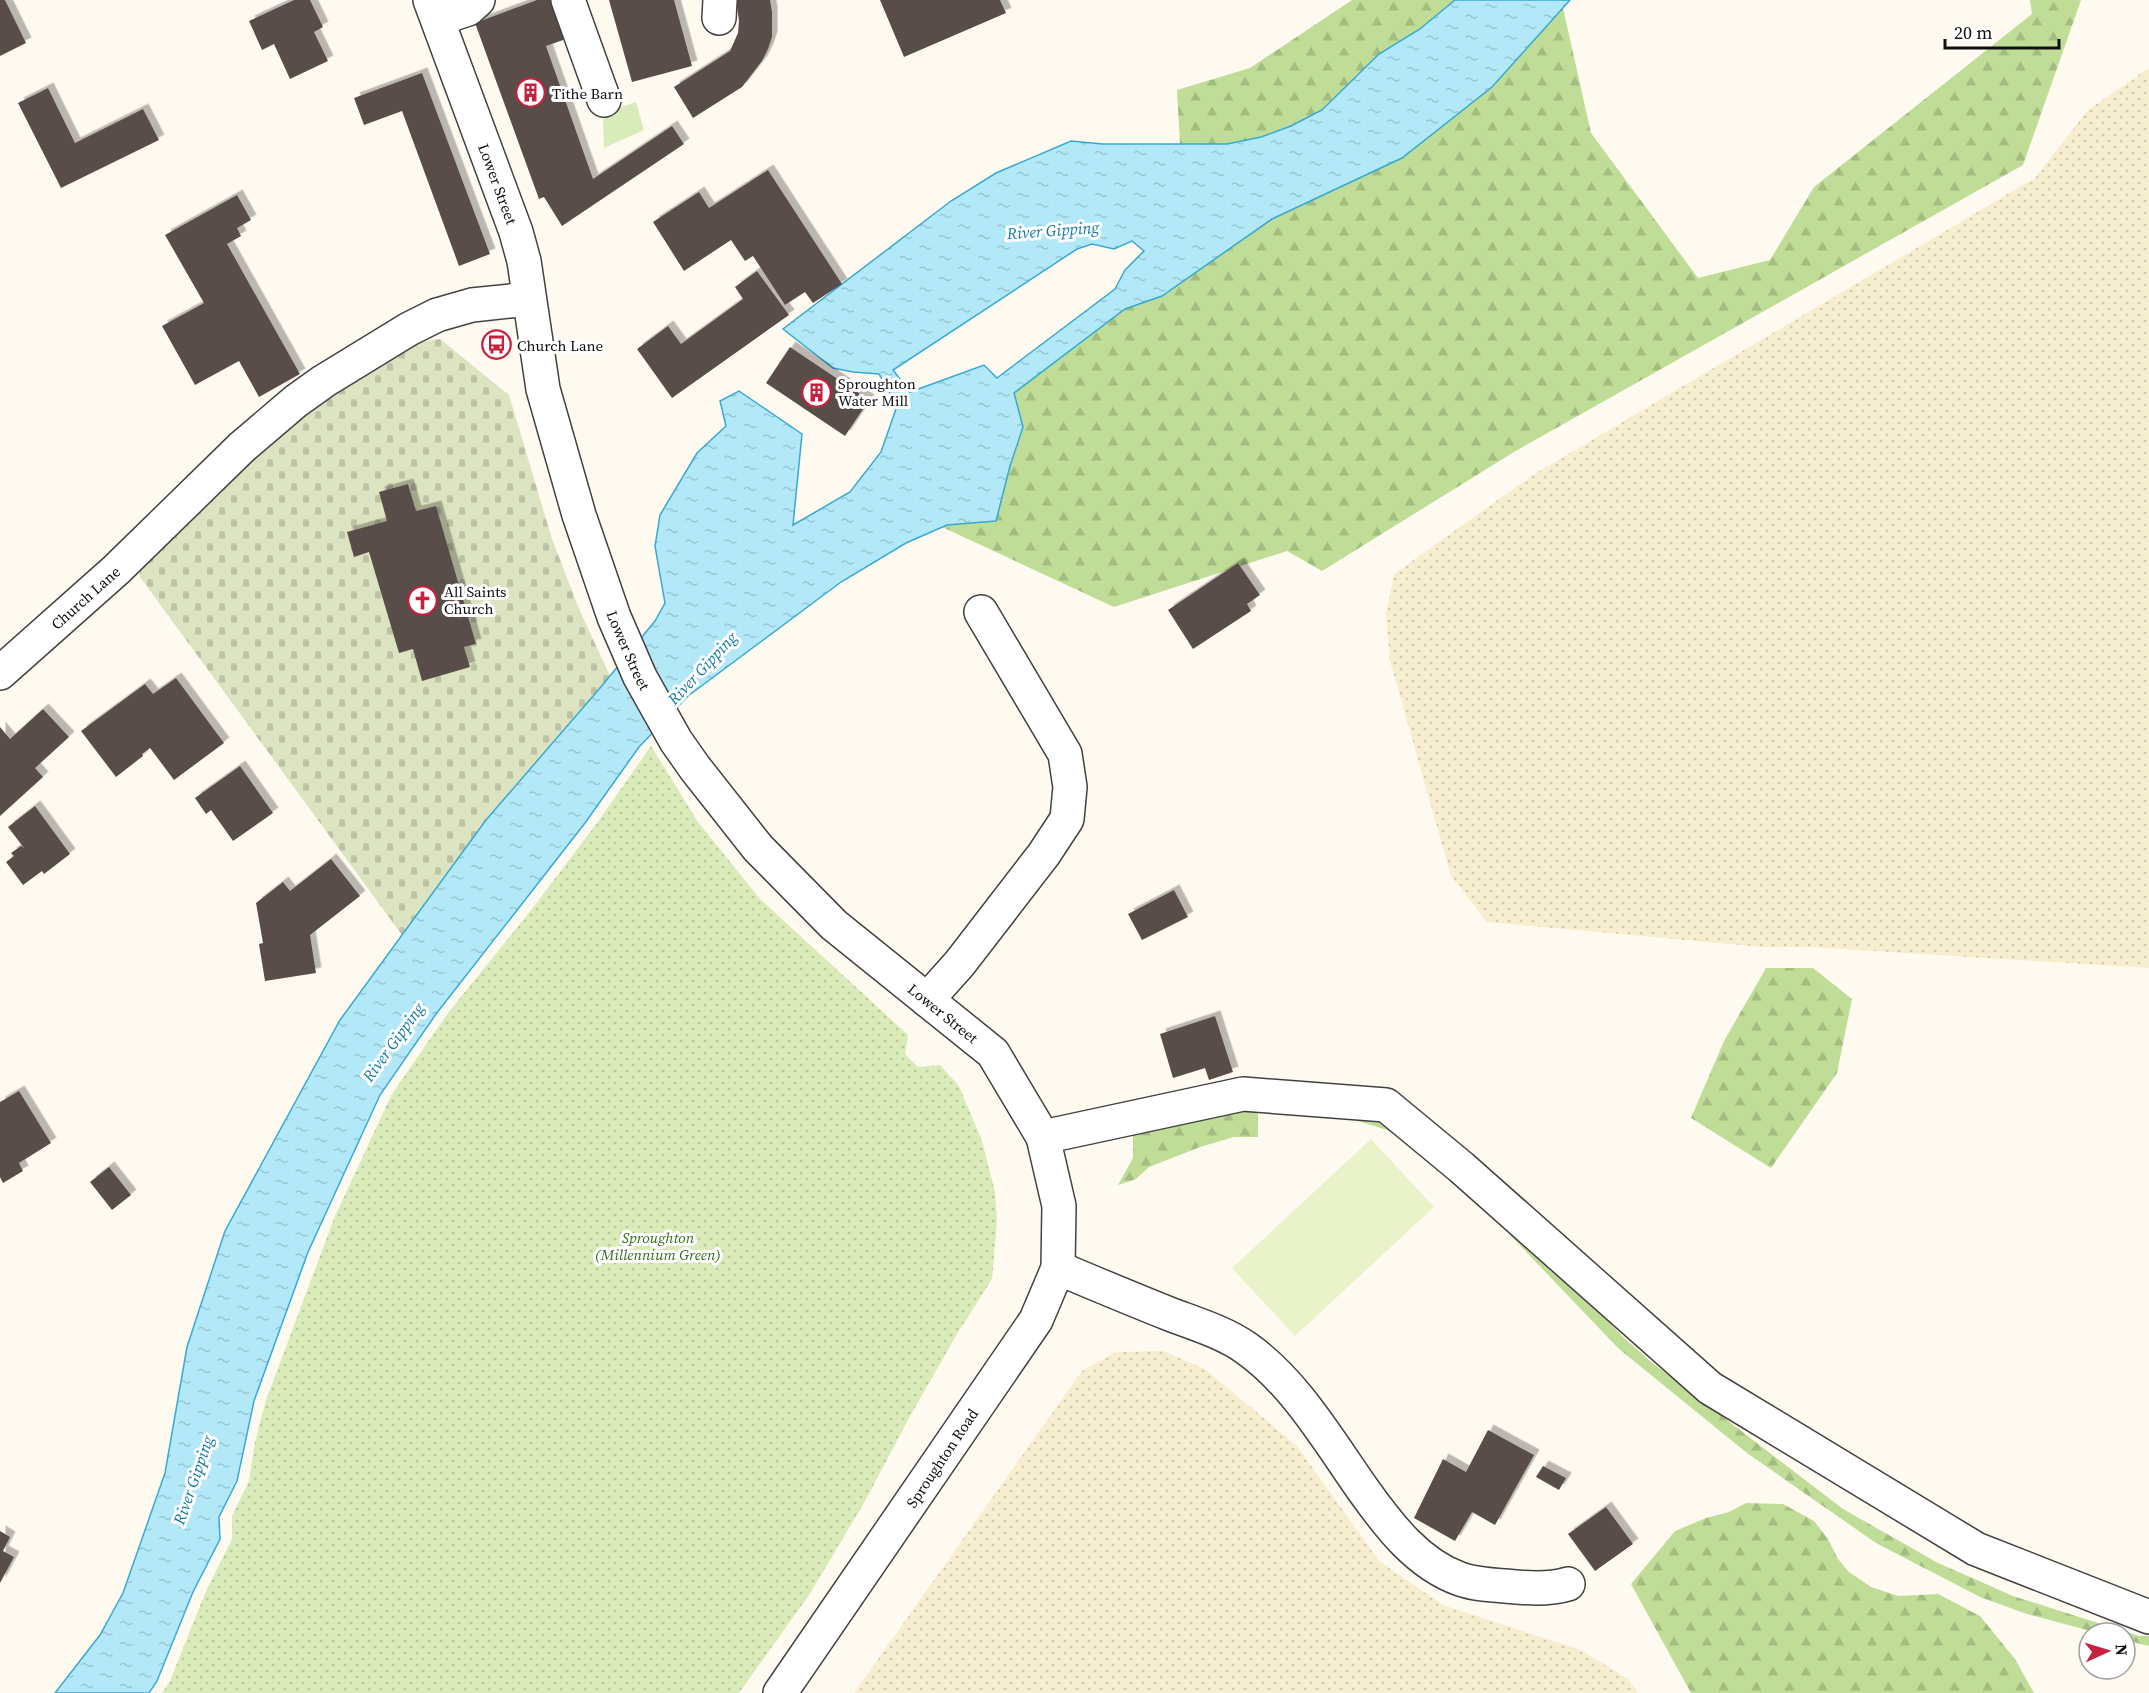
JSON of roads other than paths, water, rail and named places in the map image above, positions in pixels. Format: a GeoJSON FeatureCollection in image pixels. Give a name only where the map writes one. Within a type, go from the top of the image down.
{"type":"FeatureCollection","features":[{"type":"Feature","properties":{"kind":"street"},"geometry":{"type":"LineString","coordinates":[[434,10],[468,9],[478,0]]}},
{"type":"Feature","properties":{"kind":"street"},"geometry":{"type":"LineString","coordinates":[[568,0],[604,100]]}},
{"type":"Feature","properties":{"kind":"street","name":"Lower Street"},"geometry":{"type":"LineString","coordinates":[[434,10],[516,232],[524,261],[543,389],[557,444],[614,617],[640,677],[676,741],[758,848],[834,925],[993,1053],[1043,1137],[1059,1206]]}},
{"type":"Feature","properties":{"kind":"street","name":"Church Lane"},"geometry":{"type":"LineString","coordinates":[[0,673],[116,570],[242,447],[296,400],[409,329],[437,315],[472,305],[529,299]]}},
{"type":"Feature","properties":{"kind":"street"},"geometry":{"type":"LineString","coordinates":[[927,1000],[960,963],[1044,854],[1067,819],[1070,787],[1065,754],[981,612]]}},
{"type":"Feature","properties":{"kind":"street"},"geometry":{"type":"LineString","coordinates":[[1043,1137],[1243,1094],[1386,1105],[1461,1167],[1710,1388],[1977,1549],[2149,1617]]}},
{"type":"Feature","properties":{"kind":"street","name":"Sproughton Road"},"geometry":{"type":"LineString","coordinates":[[780,1693],[1036,1320],[1058,1268],[1059,1206]]}},
{"type":"Feature","properties":{"kind":"street"},"geometry":{"type":"LineString","coordinates":[[1058,1268],[1207,1328],[1245,1347],[1266,1363],[1322,1431],[1383,1518],[1418,1554],[1434,1565],[1460,1579],[1488,1584],[1526,1588],[1559,1587],[1568,1584]]}},
{"type":"Feature","properties":{"kind":"water","name":"River Gipping"},"geometry":{"type":"Polygon","coordinates":[[[1455,0],[1570,0],[1492,87],[1402,158],[1272,219],[1162,296],[1125,309],[1014,393],[1023,427],[996,521],[947,525],[906,543],[841,582],[688,696],[639,747],[585,823],[436,1014],[380,1095],[308,1252],[254,1401],[237,1481],[219,1517],[220,1539],[193,1592],[157,1681],[149,1693],[55,1693],[100,1635],[123,1593],[165,1473],[187,1347],[225,1231],[340,1020],[486,820],[655,621],[665,603],[655,546],[660,515],[697,453],[726,426],[720,401],[739,391],[802,434],[793,525],[850,492],[881,452],[897,406],[879,374],[833,368],[783,329],[951,201],[996,173],[1071,141],[1103,144],[1227,144],[1261,137],[1291,126],[1322,110],[1379,54],[1420,29],[1455,0]],[[1132,241],[1114,249],[1092,244],[1077,249],[893,370],[910,392],[984,365],[997,378],[1115,289],[1125,270],[1144,251],[1132,241]]]}},
{"type":"Feature","properties":{"kind":"place","name":"Tithe Barn"},"geometry":{"type":"Point","coordinates":[531,93]}},
{"type":"Feature","properties":{"kind":"place","name":"Church Lane"},"geometry":{"type":"Point","coordinates":[496,345]}},
{"type":"Feature","properties":{"kind":"place","name":"Sproughton Water Mill"},"geometry":{"type":"Point","coordinates":[817,392]}},
{"type":"Feature","properties":{"kind":"place","name":"All Saints Church"},"geometry":{"type":"Point","coordinates":[423,600]}},
{"type":"Feature","properties":{"kind":"park label","name":"Sproughton (Millennium Green)"},"geometry":{"type":"Point","coordinates":[658,1246]}}]}
